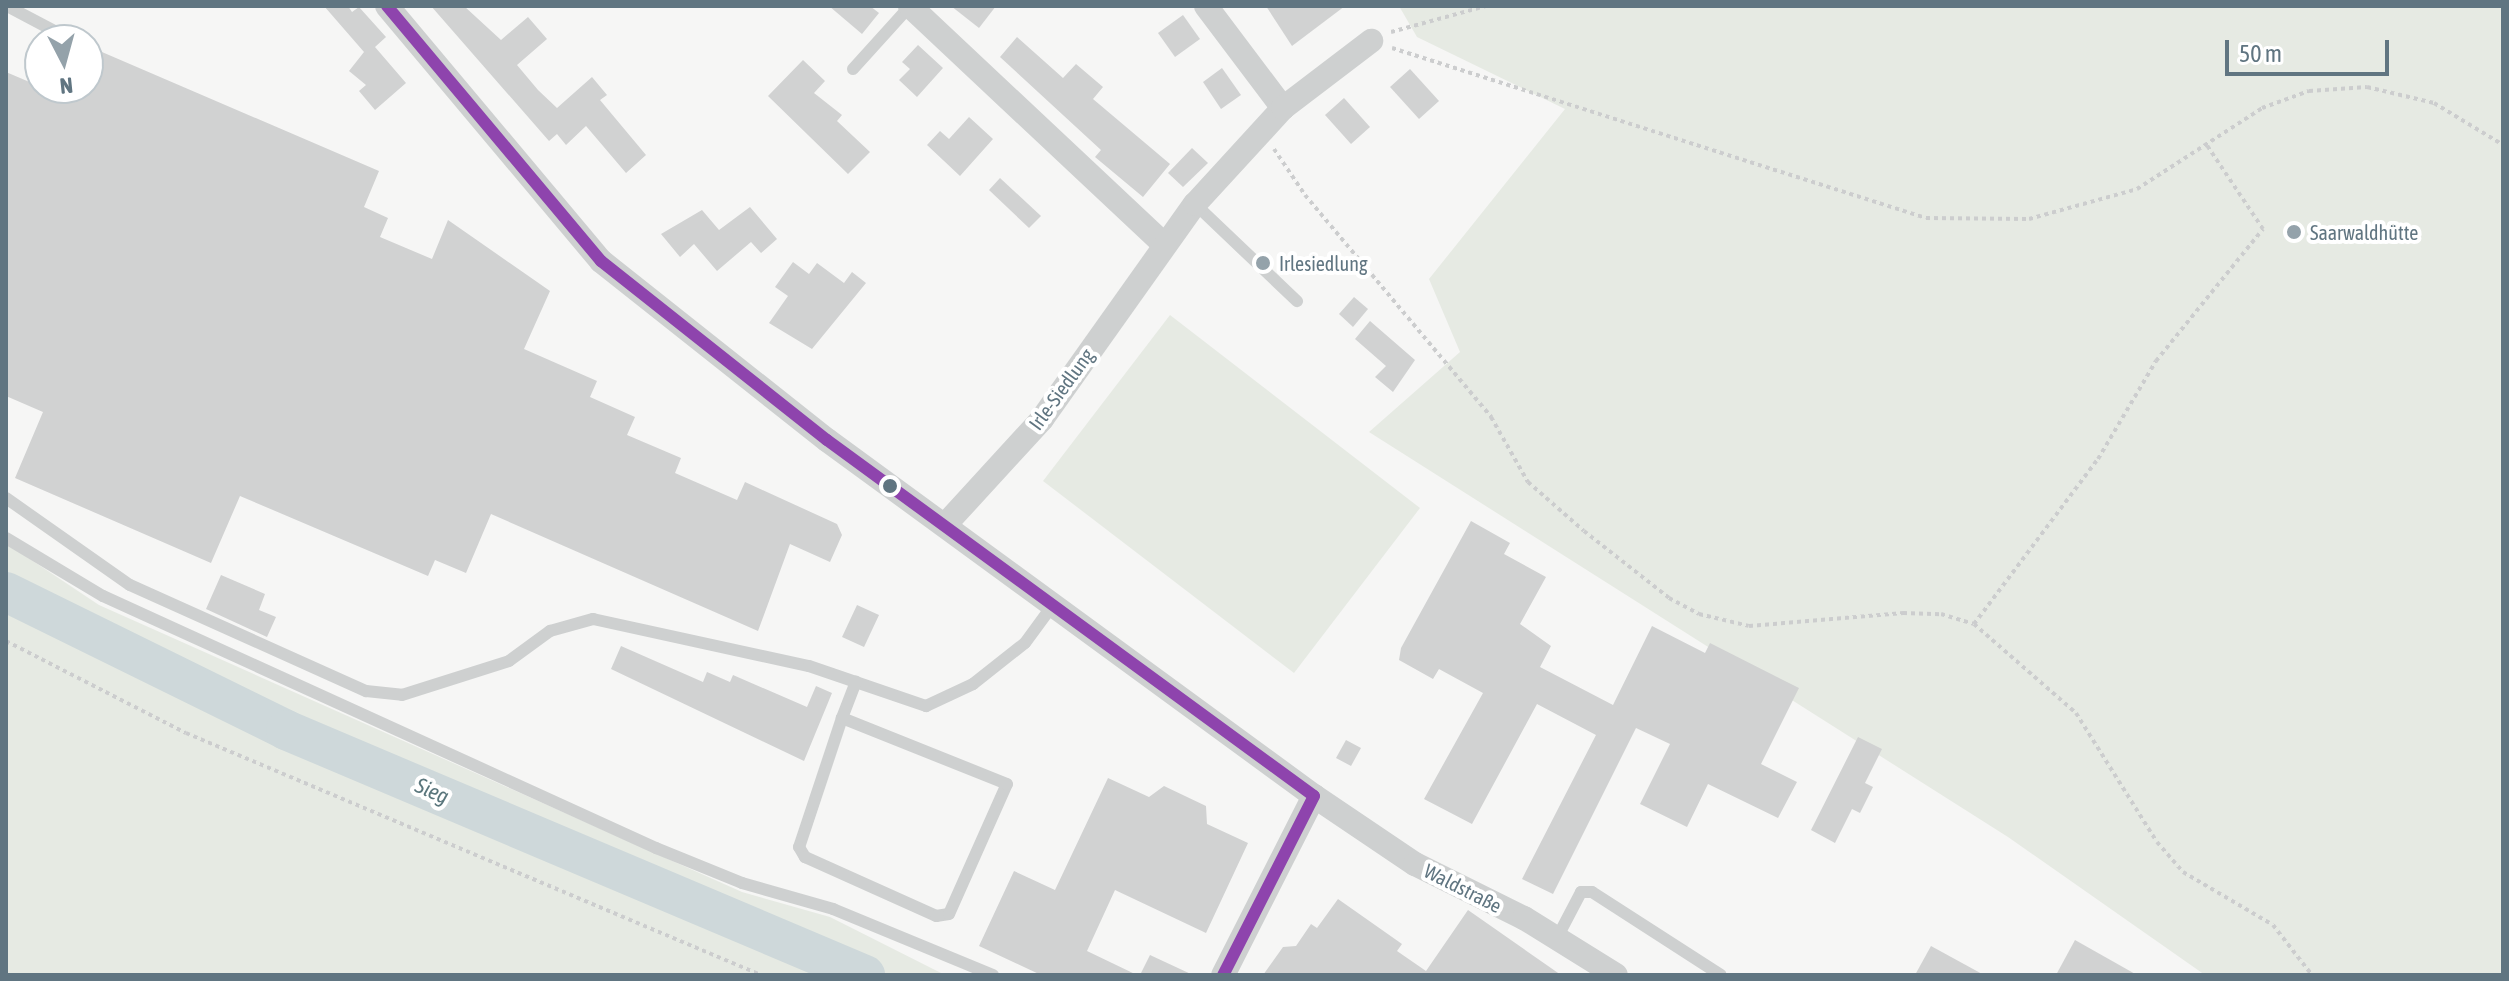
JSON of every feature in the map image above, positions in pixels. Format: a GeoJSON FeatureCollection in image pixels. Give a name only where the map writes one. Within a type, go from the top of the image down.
{"type":"FeatureCollection","features":[{"type":"Feature","properties":{"kind":"street","name":"Waldstraße"},"geometry":{"type":"LineString","coordinates":[[387,6],[601,261],[703,346],[945,525],[1055,602],[1314,796],[1415,864],[1557,938],[1616,975]]}},
{"type":"Feature","properties":{"kind":"street"},"geometry":{"type":"LineString","coordinates":[[910,6],[1162,243]]}},
{"type":"Feature","properties":{"kind":"street"},"geometry":{"type":"LineString","coordinates":[[1206,6],[1283,108]]}},
{"type":"Feature","properties":{"kind":"street","name":"Irle-Siedlung"},"geometry":{"type":"LineString","coordinates":[[945,525],[1042,419],[1162,243],[1195,204],[1283,108],[1371,41]]}},
{"type":"Feature","properties":{"kind":"street"},"geometry":{"type":"LineString","coordinates":[[1223,975],[1314,796]]}},
{"type":"Feature","properties":{"kind":"lane"},"geometry":{"type":"LineString","coordinates":[[7,6],[41,24]]}},
{"type":"Feature","properties":{"kind":"lane"},"geometry":{"type":"LineString","coordinates":[[853,69],[910,6]]}},
{"type":"Feature","properties":{"kind":"lane"},"geometry":{"type":"LineString","coordinates":[[1195,204],[1297,301]]}},
{"type":"Feature","properties":{"kind":"lane"},"geometry":{"type":"LineString","coordinates":[[6,498],[130,585],[366,691],[402,695],[509,661],[550,631],[593,619],[809,666],[926,706],[973,684],[1025,643],[1055,602]]}},
{"type":"Feature","properties":{"kind":"lane"},"geometry":{"type":"LineString","coordinates":[[6,538],[103,596],[656,848],[742,883],[833,909],[993,975]]}},
{"type":"Feature","properties":{"kind":"lane"},"geometry":{"type":"LineString","coordinates":[[842,718],[1007,784],[949,914],[936,916],[805,857],[799,847],[842,718],[856,682]]}},
{"type":"Feature","properties":{"kind":"lane"},"geometry":{"type":"LineString","coordinates":[[1557,938],[1581,892],[1592,892],[1721,975]]}},
{"type":"Feature","properties":{"kind":"path"},"geometry":{"type":"LineString","coordinates":[[1371,41],[1486,6]]}},
{"type":"Feature","properties":{"kind":"path"},"geometry":{"type":"LineString","coordinates":[[1371,41],[1926,218],[2029,219],[2137,189],[2262,108],[2309,91],[2367,87],[2434,103],[2503,145]]}},
{"type":"Feature","properties":{"kind":"path"},"geometry":{"type":"LineString","coordinates":[[1262,130],[1305,195],[1491,417],[1528,482],[1669,598],[1699,614],[1749,626],[1903,613],[1941,614],[1974,624],[2076,713],[2157,842],[2183,872],[2273,925],[2312,975]]}},
{"type":"Feature","properties":{"kind":"path"},"geometry":{"type":"LineString","coordinates":[[1974,624],[2098,459],[2156,361],[2263,229],[2206,144]]}},
{"type":"Feature","properties":{"kind":"path"},"geometry":{"type":"LineString","coordinates":[[6,641],[186,733],[761,975]]}},
{"type":"Feature","properties":{"kind":"shaded area"},"geometry":{"type":"Polygon","coordinates":[[[1399,6],[2503,6],[2503,975],[2205,975],[2008,837],[1369,432],[1460,352],[1429,279],[1565,109],[1417,37],[1399,6]]]}},
{"type":"Feature","properties":{"kind":"shaded area"},"geometry":{"type":"Polygon","coordinates":[[[1170,315],[1420,508],[1294,673],[1043,481],[1170,315]]]}},
{"type":"Feature","properties":{"kind":"shaded area"},"geometry":{"type":"Polygon","coordinates":[[[6,543],[99,605],[742,892],[830,917],[945,975],[6,975],[6,543]]]}},
{"type":"Feature","properties":{"kind":"building"},"geometry":{"type":"Polygon","coordinates":[[[324,6],[348,6],[352,12],[359,7],[386,37],[375,47],[406,83],[375,110],[359,91],[366,85],[349,71],[364,52],[324,6]]]}},
{"type":"Feature","properties":{"kind":"building"},"geometry":{"type":"Polygon","coordinates":[[[431,6],[464,6],[501,40],[528,17],[547,39],[517,65],[538,90],[557,108],[592,77],[607,95],[600,100],[646,155],[626,173],[586,126],[566,145],[557,134],[549,141],[431,6]]]}},
{"type":"Feature","properties":{"kind":"building"},"geometry":{"type":"Polygon","coordinates":[[[829,6],[870,6],[879,13],[862,34],[829,6]]]}},
{"type":"Feature","properties":{"kind":"building"},"geometry":{"type":"Polygon","coordinates":[[[951,6],[996,6],[979,28],[951,6]]]}},
{"type":"Feature","properties":{"kind":"building"},"geometry":{"type":"Polygon","coordinates":[[[1266,6],[1345,6],[1292,46],[1266,6]]]}},
{"type":"Feature","properties":{"kind":"building"},"geometry":{"type":"Polygon","coordinates":[[[1183,15],[1200,39],[1175,57],[1158,33],[1183,15]]]}},
{"type":"Feature","properties":{"kind":"building"},"geometry":{"type":"Polygon","coordinates":[[[1017,37],[1063,78],[1076,64],[1103,87],[1093,99],[1170,164],[1143,197],[1095,157],[1101,150],[1000,57],[1017,37]]]}},
{"type":"Feature","properties":{"kind":"building"},"geometry":{"type":"Polygon","coordinates":[[[918,45],[943,68],[917,97],[899,80],[910,69],[902,62],[918,45]]]}},
{"type":"Feature","properties":{"kind":"building"},"geometry":{"type":"Polygon","coordinates":[[[104,53],[379,171],[364,207],[388,218],[380,237],[432,259],[448,220],[550,291],[524,349],[597,381],[590,397],[635,417],[627,435],[681,458],[675,473],[737,500],[745,482],[837,524],[842,535],[830,562],[790,544],[758,631],[491,514],[466,573],[435,560],[428,576],[240,496],[211,563],[15,478],[43,412],[6,396],[6,72],[24,80],[24,104],[104,104],[104,53]]]}},
{"type":"Feature","properties":{"kind":"building"},"geometry":{"type":"Polygon","coordinates":[[[803,60],[825,81],[814,93],[842,115],[837,121],[870,152],[848,174],[768,96],[803,60]]]}},
{"type":"Feature","properties":{"kind":"building"},"geometry":{"type":"Polygon","coordinates":[[[1222,68],[1241,95],[1221,109],[1203,82],[1222,68]]]}},
{"type":"Feature","properties":{"kind":"building"},"geometry":{"type":"Polygon","coordinates":[[[1410,69],[1439,101],[1419,119],[1390,87],[1410,69]]]}},
{"type":"Feature","properties":{"kind":"building"},"geometry":{"type":"Polygon","coordinates":[[[1344,98],[1370,127],[1351,144],[1325,115],[1344,98]]]}},
{"type":"Feature","properties":{"kind":"building"},"geometry":{"type":"Polygon","coordinates":[[[969,117],[993,139],[960,176],[927,145],[940,131],[949,139],[969,117]]]}},
{"type":"Feature","properties":{"kind":"building"},"geometry":{"type":"Polygon","coordinates":[[[1192,148],[1208,163],[1183,187],[1168,173],[1192,148]]]}},
{"type":"Feature","properties":{"kind":"building"},"geometry":{"type":"Polygon","coordinates":[[[1000,178],[1041,216],[1029,228],[989,190],[1000,178]]]}},
{"type":"Feature","properties":{"kind":"building"},"geometry":{"type":"Polygon","coordinates":[[[750,207],[777,239],[761,253],[751,242],[717,271],[694,244],[680,257],[661,234],[702,210],[719,230],[750,207]]]}},
{"type":"Feature","properties":{"kind":"building"},"geometry":{"type":"Polygon","coordinates":[[[793,262],[809,274],[817,263],[844,283],[852,272],[866,283],[812,349],[769,323],[788,296],[775,287],[793,262]]]}},
{"type":"Feature","properties":{"kind":"building"},"geometry":{"type":"Polygon","coordinates":[[[1354,297],[1368,309],[1353,327],[1339,314],[1354,297]]]}},
{"type":"Feature","properties":{"kind":"building"},"geometry":{"type":"Polygon","coordinates":[[[1370,321],[1415,360],[1393,392],[1375,377],[1386,366],[1355,339],[1370,321]]]}},
{"type":"Feature","properties":{"kind":"building"},"geometry":{"type":"Polygon","coordinates":[[[1471,521],[1510,543],[1504,554],[1546,577],[1520,624],[1551,646],[1540,667],[1613,705],[1652,626],[1705,653],[1710,643],[1799,688],[1761,764],[1797,782],[1778,818],[1708,784],[1687,827],[1640,804],[1670,744],[1636,728],[1553,894],[1522,879],[1596,735],[1537,704],[1472,824],[1424,799],[1483,693],[1439,669],[1433,679],[1399,660],[1401,648],[1471,521]]]}},
{"type":"Feature","properties":{"kind":"building"},"geometry":{"type":"Polygon","coordinates":[[[221,575],[265,594],[259,610],[276,617],[267,637],[206,609],[221,575]]]}},
{"type":"Feature","properties":{"kind":"building"},"geometry":{"type":"Polygon","coordinates":[[[857,605],[879,615],[864,647],[842,637],[857,605]]]}},
{"type":"Feature","properties":{"kind":"building"},"geometry":{"type":"Polygon","coordinates":[[[621,646],[703,682],[707,672],[730,682],[733,675],[807,707],[816,686],[832,693],[804,761],[611,669],[621,646]]]}},
{"type":"Feature","properties":{"kind":"building"},"geometry":{"type":"Polygon","coordinates":[[[1858,737],[1882,749],[1865,783],[1873,787],[1860,813],[1852,809],[1835,843],[1811,830],[1858,737]]]}},
{"type":"Feature","properties":{"kind":"building"},"geometry":{"type":"Polygon","coordinates":[[[1346,740],[1361,748],[1351,766],[1336,758],[1346,740]]]}},
{"type":"Feature","properties":{"kind":"building"},"geometry":{"type":"Polygon","coordinates":[[[1108,778],[1149,797],[1164,786],[1206,806],[1207,824],[1248,843],[1206,933],[1115,890],[1087,951],[1137,975],[1041,975],[979,946],[1014,871],[1055,890],[1108,778]]]}},
{"type":"Feature","properties":{"kind":"building"},"geometry":{"type":"Polygon","coordinates":[[[1338,899],[1402,944],[1397,951],[1426,971],[1468,910],[1561,975],[1263,975],[1283,947],[1296,946],[1311,924],[1317,928],[1338,899]]]}},
{"type":"Feature","properties":{"kind":"building"},"geometry":{"type":"Polygon","coordinates":[[[2075,940],[2137,975],[2056,975],[2075,940]]]}},
{"type":"Feature","properties":{"kind":"building"},"geometry":{"type":"Polygon","coordinates":[[[1931,946],[1984,975],[1915,975],[1931,946]]]}},
{"type":"Feature","properties":{"kind":"building"},"geometry":{"type":"Polygon","coordinates":[[[1150,955],[1193,975],[1140,975],[1150,955]]]}},
{"type":"Feature","properties":{"kind":"waterway","name":"Sieg"},"geometry":{"type":"LineString","coordinates":[[6,592],[286,730],[865,975]]}},
{"type":"Feature","properties":{"kind":"transit line"},"geometry":{"type":"LineString","coordinates":[[387,6],[601,261],[827,440],[1314,796],[1223,975]]}},
{"type":"Feature","properties":{"kind":"place","name":"Saarwaldhütte"},"geometry":{"type":"Point","coordinates":[2294,232]}},
{"type":"Feature","properties":{"kind":"place","name":"Irlesiedlung"},"geometry":{"type":"Point","coordinates":[1263,263]}}]}
